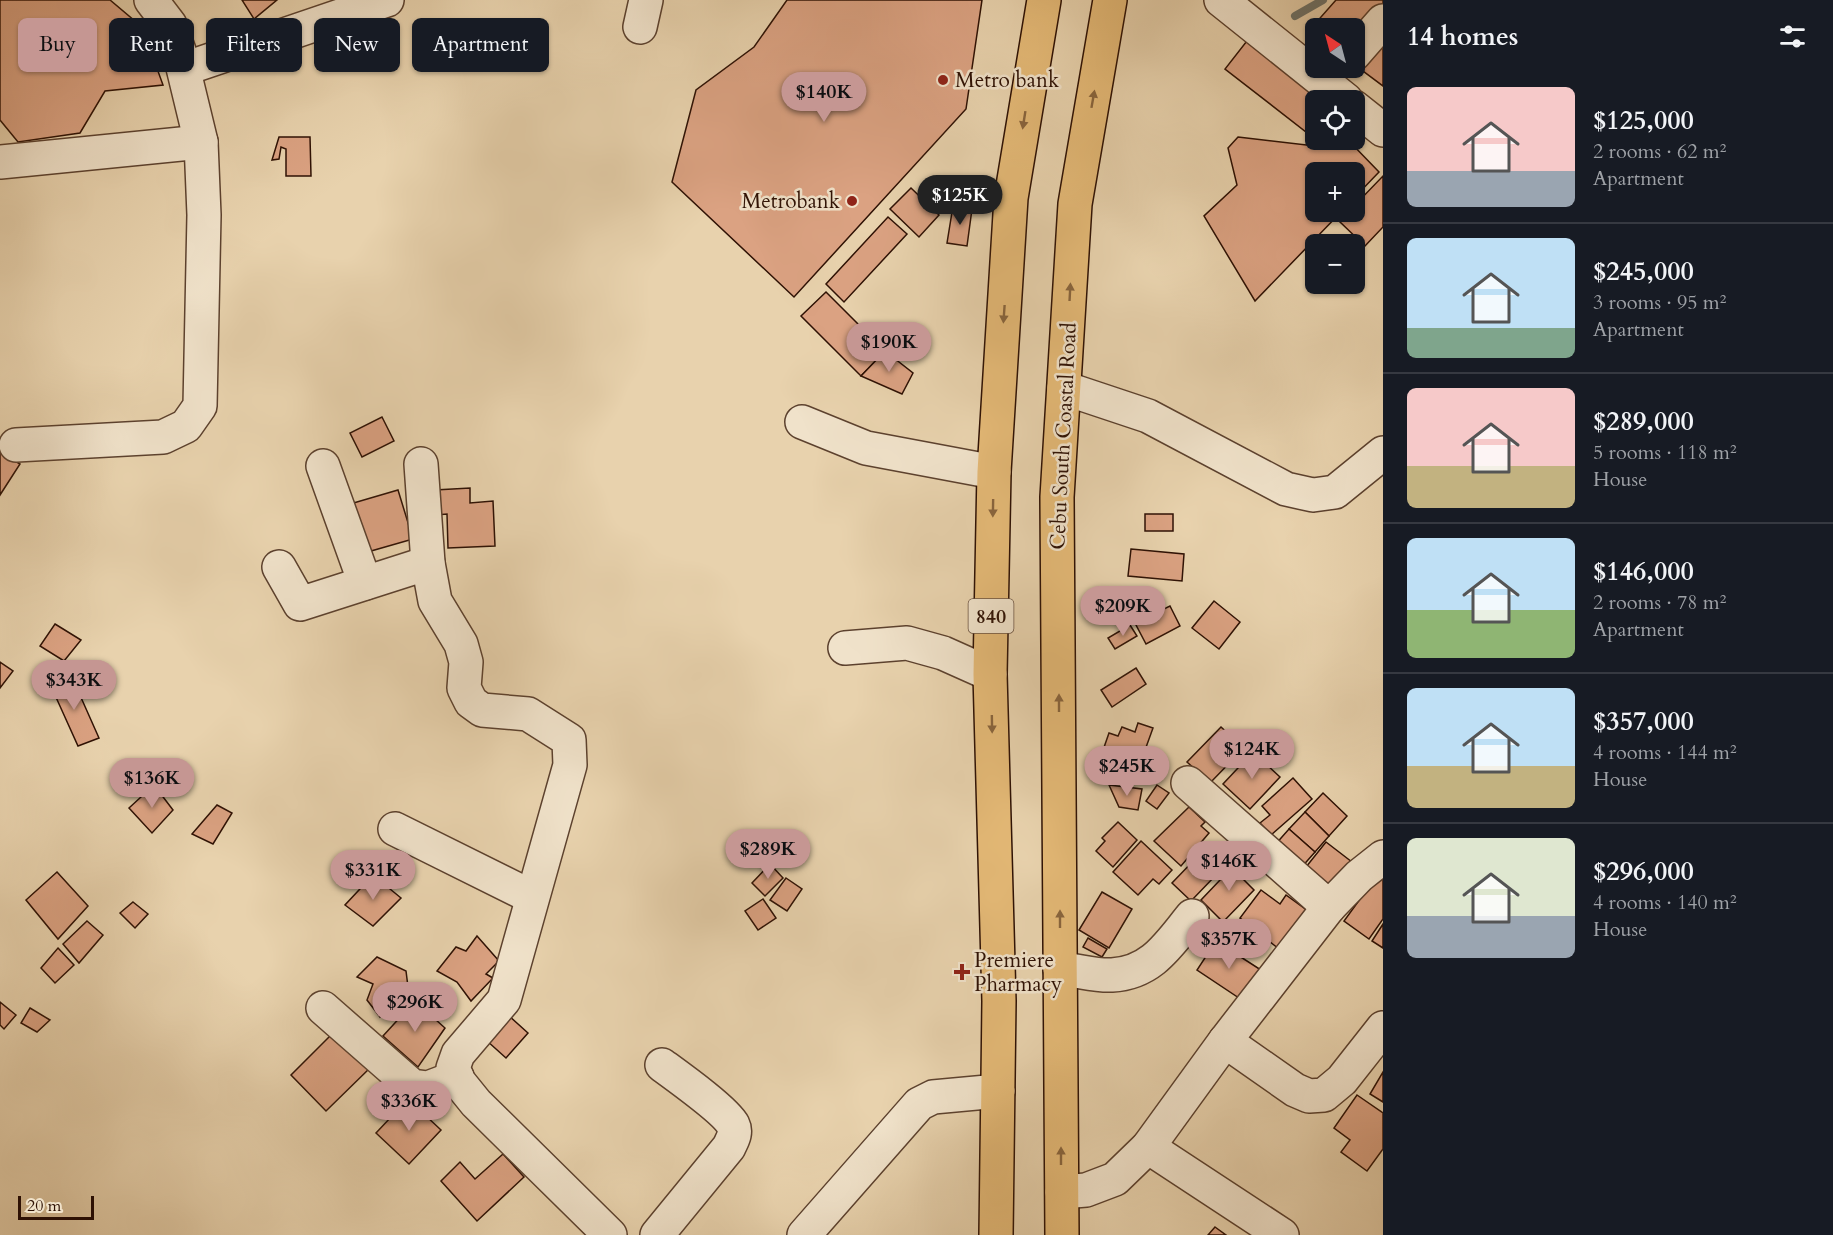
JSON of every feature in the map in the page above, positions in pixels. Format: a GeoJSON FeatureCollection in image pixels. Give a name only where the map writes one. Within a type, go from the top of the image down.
{"type":"FeatureCollection","features":[{"type":"Feature","properties":{"kind":"highway","name":"840"},"geometry":{"type":"LineString","coordinates":[[996,1235],[999,1001],[990,674],[993,472],[1011,198],[1044,0]]}},
{"type":"Feature","properties":{"kind":"highway","name":"Cebu South Coastal Road"},"geometry":{"type":"LineString","coordinates":[[1062,1235],[1058,497],[1075,204],[1110,0]]}},
{"type":"Feature","properties":{"kind":"street"},"geometry":{"type":"LineString","coordinates":[[152,0],[165,18]]}},
{"type":"Feature","properties":{"kind":"street"},"geometry":{"type":"LineString","coordinates":[[194,66],[387,0]]}},
{"type":"Feature","properties":{"kind":"street"},"geometry":{"type":"LineString","coordinates":[[1221,0],[1339,84]]}},
{"type":"Feature","properties":{"kind":"street"},"geometry":{"type":"LineString","coordinates":[[1365,41],[1383,21]]}},
{"type":"Feature","properties":{"kind":"street"},"geometry":{"type":"LineString","coordinates":[[16,445],[163,437],[186,426],[200,406],[204,215],[201,142],[185,72]]}},
{"type":"Feature","properties":{"kind":"street"},"geometry":{"type":"LineString","coordinates":[[1365,116],[1383,130]]}},
{"type":"Feature","properties":{"kind":"street"},"geometry":{"type":"LineString","coordinates":[[0,162],[201,142]]}},
{"type":"Feature","properties":{"kind":"street"},"geometry":{"type":"LineString","coordinates":[[1064,388],[1148,416],[1286,489],[1313,495],[1335,492],[1383,453]]}},
{"type":"Feature","properties":{"kind":"street"},"geometry":{"type":"LineString","coordinates":[[802,422],[866,448],[993,472]]}},
{"type":"Feature","properties":{"kind":"street"},"geometry":{"type":"LineString","coordinates":[[421,464],[428,563],[435,601],[461,644],[466,662],[464,688],[471,702],[482,710],[528,714],[569,740],[570,765],[504,1000],[458,1054],[453,1068],[476,1103],[610,1235]]}},
{"type":"Feature","properties":{"kind":"street"},"geometry":{"type":"LineString","coordinates":[[323,466],[365,583]]}},
{"type":"Feature","properties":{"kind":"street"},"geometry":{"type":"LineString","coordinates":[[279,567],[300,604],[428,563]]}},
{"type":"Feature","properties":{"kind":"street"},"geometry":{"type":"LineString","coordinates":[[844,648],[907,643],[943,653],[990,674]]}},
{"type":"Feature","properties":{"kind":"street"},"geometry":{"type":"LineString","coordinates":[[1188,783],[1329,907]]}},
{"type":"Feature","properties":{"kind":"street"},"geometry":{"type":"LineString","coordinates":[[395,829],[532,897]]}},
{"type":"Feature","properties":{"kind":"street"},"geometry":{"type":"LineString","coordinates":[[1062,1192],[1086,1190],[1115,1179],[1148,1147],[1225,1041],[1329,907],[1359,876],[1383,857]]}},
{"type":"Feature","properties":{"kind":"street"},"geometry":{"type":"LineString","coordinates":[[1060,969],[1110,975],[1134,972],[1153,962],[1192,916]]}},
{"type":"Feature","properties":{"kind":"street"},"geometry":{"type":"LineString","coordinates":[[322,1008],[412,1086],[428,1088],[457,1077]]}},
{"type":"Feature","properties":{"kind":"street"},"geometry":{"type":"LineString","coordinates":[[1225,1041],[1295,1089],[1309,1096],[1324,1095],[1342,1080],[1383,1028]]}},
{"type":"Feature","properties":{"kind":"street"},"geometry":{"type":"LineString","coordinates":[[657,1235],[729,1147],[735,1134],[733,1125],[723,1114],[662,1065]]}},
{"type":"Feature","properties":{"kind":"street"},"geometry":{"type":"LineString","coordinates":[[804,1235],[920,1104],[933,1097],[998,1091]]}},
{"type":"Feature","properties":{"kind":"street"},"geometry":{"type":"LineString","coordinates":[[1148,1147],[1282,1235]]}},
{"type":"Feature","properties":{"kind":"building"},"geometry":{"type":"Polygon","coordinates":[[[0,0],[110,0],[131,18],[109,18],[109,72],[158,72],[163,85],[105,91],[80,133],[18,142],[0,120],[0,0]]]}},
{"type":"Feature","properties":{"kind":"building"},"geometry":{"type":"Polygon","coordinates":[[[242,0],[277,0],[255,18],[242,0]]]}},
{"type":"Feature","properties":{"kind":"building"},"geometry":{"type":"Polygon","coordinates":[[[787,0],[982,0],[966,109],[794,297],[672,182],[696,90],[754,47],[787,0]]]}},
{"type":"Feature","properties":{"kind":"building"},"geometry":{"type":"Polygon","coordinates":[[[1336,0],[1383,0],[1383,7],[1365,20],[1365,18],[1320,18],[1336,0]]]}},
{"type":"Feature","properties":{"kind":"building"},"geometry":{"type":"Polygon","coordinates":[[[1250,37],[1319,90],[1305,90],[1305,131],[1225,69],[1250,37]]]}},
{"type":"Feature","properties":{"kind":"building"},"geometry":{"type":"Polygon","coordinates":[[[1378,43],[1383,47],[1383,86],[1365,72],[1365,60],[1378,43]]]}},
{"type":"Feature","properties":{"kind":"building"},"geometry":{"type":"Polygon","coordinates":[[[279,137],[310,137],[311,176],[286,176],[286,149],[281,147],[279,159],[272,160],[279,137]]]}},
{"type":"Feature","properties":{"kind":"building"},"geometry":{"type":"Polygon","coordinates":[[[1238,137],[1305,145],[1305,150],[1358,150],[1379,172],[1365,187],[1365,162],[1305,162],[1305,222],[1331,222],[1320,234],[1305,234],[1305,249],[1255,301],[1204,216],[1237,185],[1228,148],[1238,137]]]}},
{"type":"Feature","properties":{"kind":"building"},"geometry":{"type":"Polygon","coordinates":[[[1383,176],[1383,227],[1365,246],[1365,234],[1353,234],[1340,222],[1365,222],[1365,195],[1383,176]]]}},
{"type":"Feature","properties":{"kind":"building"},"geometry":{"type":"Polygon","coordinates":[[[911,188],[939,215],[919,237],[890,209],[911,188]]]}},
{"type":"Feature","properties":{"kind":"building"},"geometry":{"type":"Polygon","coordinates":[[[953,206],[972,209],[967,246],[947,243],[953,206]]]}},
{"type":"Feature","properties":{"kind":"building"},"geometry":{"type":"Polygon","coordinates":[[[888,217],[907,234],[844,302],[826,284],[888,217]]]}},
{"type":"Feature","properties":{"kind":"building"},"geometry":{"type":"Polygon","coordinates":[[[826,292],[885,351],[861,376],[801,316],[826,292]]]}},
{"type":"Feature","properties":{"kind":"building"},"geometry":{"type":"Polygon","coordinates":[[[885,351],[913,373],[902,394],[861,376],[885,351]]]}},
{"type":"Feature","properties":{"kind":"building"},"geometry":{"type":"Polygon","coordinates":[[[382,417],[394,441],[362,457],[350,433],[382,417]]]}},
{"type":"Feature","properties":{"kind":"building"},"geometry":{"type":"Polygon","coordinates":[[[0,452],[20,464],[0,495],[0,452]]]}},
{"type":"Feature","properties":{"kind":"building"},"geometry":{"type":"Polygon","coordinates":[[[470,488],[470,503],[493,501],[495,546],[448,548],[447,514],[436,515],[435,490],[470,488]]]}},
{"type":"Feature","properties":{"kind":"building"},"geometry":{"type":"Polygon","coordinates":[[[398,490],[413,539],[364,553],[350,504],[398,490]]]}},
{"type":"Feature","properties":{"kind":"building"},"geometry":{"type":"Polygon","coordinates":[[[1145,514],[1173,514],[1173,531],[1145,531],[1145,514]]]}},
{"type":"Feature","properties":{"kind":"building"},"geometry":{"type":"Polygon","coordinates":[[[1131,549],[1184,554],[1182,581],[1128,576],[1131,549]]]}},
{"type":"Feature","properties":{"kind":"building"},"geometry":{"type":"Polygon","coordinates":[[[1214,601],[1240,622],[1219,649],[1192,628],[1214,601]]]}},
{"type":"Feature","properties":{"kind":"building"},"geometry":{"type":"Polygon","coordinates":[[[1170,606],[1180,626],[1146,644],[1135,623],[1170,606]]]}},
{"type":"Feature","properties":{"kind":"building"},"geometry":{"type":"Polygon","coordinates":[[[55,624],[81,640],[64,661],[40,646],[55,624]]]}},
{"type":"Feature","properties":{"kind":"building"},"geometry":{"type":"Polygon","coordinates":[[[1130,625],[1137,636],[1115,649],[1108,638],[1130,625]]]}},
{"type":"Feature","properties":{"kind":"building"},"geometry":{"type":"Polygon","coordinates":[[[0,662],[13,671],[0,688],[0,662]]]}},
{"type":"Feature","properties":{"kind":"building"},"geometry":{"type":"Polygon","coordinates":[[[1136,668],[1146,684],[1112,707],[1101,690],[1136,668]]]}},
{"type":"Feature","properties":{"kind":"building"},"geometry":{"type":"Polygon","coordinates":[[[71,675],[99,738],[78,746],[50,684],[71,675]]]}},
{"type":"Feature","properties":{"kind":"building"},"geometry":{"type":"Polygon","coordinates":[[[1138,723],[1153,728],[1136,775],[1108,765],[1110,759],[1101,756],[1109,733],[1118,736],[1122,727],[1135,732],[1138,723]]]}},
{"type":"Feature","properties":{"kind":"building"},"geometry":{"type":"Polygon","coordinates":[[[1221,727],[1244,748],[1210,783],[1187,762],[1221,727]]]}},
{"type":"Feature","properties":{"kind":"building"},"geometry":{"type":"Polygon","coordinates":[[[1253,752],[1280,777],[1250,809],[1223,784],[1253,752]]]}},
{"type":"Feature","properties":{"kind":"building"},"geometry":{"type":"Polygon","coordinates":[[[1293,778],[1312,799],[1271,835],[1260,823],[1270,815],[1262,806],[1293,778]]]}},
{"type":"Feature","properties":{"kind":"building"},"geometry":{"type":"Polygon","coordinates":[[[154,785],[173,810],[152,833],[129,808],[154,785]]]}},
{"type":"Feature","properties":{"kind":"building"},"geometry":{"type":"Polygon","coordinates":[[[1109,785],[1142,789],[1138,810],[1119,807],[1109,785]]]}},
{"type":"Feature","properties":{"kind":"building"},"geometry":{"type":"Polygon","coordinates":[[[1157,785],[1169,793],[1157,809],[1146,801],[1157,785]]]}},
{"type":"Feature","properties":{"kind":"building"},"geometry":{"type":"Polygon","coordinates":[[[1323,793],[1347,816],[1329,836],[1305,812],[1323,793]]]}},
{"type":"Feature","properties":{"kind":"building"},"geometry":{"type":"Polygon","coordinates":[[[217,805],[232,813],[213,844],[192,834],[217,805]]]}},
{"type":"Feature","properties":{"kind":"building"},"geometry":{"type":"Polygon","coordinates":[[[1189,807],[1205,822],[1201,826],[1209,833],[1181,866],[1154,841],[1189,807]]]}},
{"type":"Feature","properties":{"kind":"building"},"geometry":{"type":"Polygon","coordinates":[[[1305,812],[1329,836],[1315,852],[1289,829],[1305,812]]]}},
{"type":"Feature","properties":{"kind":"building"},"geometry":{"type":"Polygon","coordinates":[[[1118,822],[1137,840],[1113,867],[1096,851],[1105,841],[1102,838],[1118,822]]]}},
{"type":"Feature","properties":{"kind":"building"},"geometry":{"type":"Polygon","coordinates":[[[1289,829],[1315,852],[1300,869],[1274,846],[1289,829]]]}},
{"type":"Feature","properties":{"kind":"building"},"geometry":{"type":"Polygon","coordinates":[[[1141,841],[1172,870],[1159,884],[1153,879],[1138,895],[1113,872],[1141,841]]]}},
{"type":"Feature","properties":{"kind":"building"},"geometry":{"type":"Polygon","coordinates":[[[1326,842],[1352,862],[1329,885],[1306,876],[1306,867],[1326,842]]]}},
{"type":"Feature","properties":{"kind":"building"},"geometry":{"type":"Polygon","coordinates":[[[1207,854],[1220,867],[1216,875],[1191,901],[1172,883],[1197,857],[1201,861],[1207,854]]]}},
{"type":"Feature","properties":{"kind":"building"},"geometry":{"type":"Polygon","coordinates":[[[1240,859],[1248,866],[1240,876],[1254,890],[1223,922],[1201,900],[1240,859]]]}},
{"type":"Feature","properties":{"kind":"building"},"geometry":{"type":"Polygon","coordinates":[[[770,864],[783,878],[765,896],[752,883],[770,864]]]}},
{"type":"Feature","properties":{"kind":"building"},"geometry":{"type":"Polygon","coordinates":[[[57,872],[88,906],[58,939],[26,900],[57,872]]]}},
{"type":"Feature","properties":{"kind":"building"},"geometry":{"type":"Polygon","coordinates":[[[373,875],[401,898],[373,926],[345,905],[373,875]]]}},
{"type":"Feature","properties":{"kind":"building"},"geometry":{"type":"Polygon","coordinates":[[[1383,875],[1383,919],[1369,939],[1344,921],[1371,884],[1383,875]]]}},
{"type":"Feature","properties":{"kind":"building"},"geometry":{"type":"Polygon","coordinates":[[[786,878],[802,889],[787,911],[770,900],[786,878]]]}},
{"type":"Feature","properties":{"kind":"building"},"geometry":{"type":"Polygon","coordinates":[[[1261,890],[1280,904],[1286,895],[1308,911],[1279,949],[1240,918],[1261,890]]]}},
{"type":"Feature","properties":{"kind":"building"},"geometry":{"type":"Polygon","coordinates":[[[1102,892],[1132,909],[1109,948],[1079,930],[1102,892]]]}},
{"type":"Feature","properties":{"kind":"building"},"geometry":{"type":"Polygon","coordinates":[[[763,899],[776,918],[758,930],[745,911],[763,899]]]}},
{"type":"Feature","properties":{"kind":"building"},"geometry":{"type":"Polygon","coordinates":[[[133,902],[148,914],[135,928],[120,913],[133,902]]]}},
{"type":"Feature","properties":{"kind":"building"},"geometry":{"type":"Polygon","coordinates":[[[87,921],[103,935],[79,963],[63,944],[87,921]]]}},
{"type":"Feature","properties":{"kind":"building"},"geometry":{"type":"Polygon","coordinates":[[[1383,924],[1383,948],[1372,941],[1383,924]]]}},
{"type":"Feature","properties":{"kind":"building"},"geometry":{"type":"Polygon","coordinates":[[[477,936],[499,961],[486,974],[493,978],[471,1001],[457,982],[437,971],[456,947],[466,951],[477,936]]]}},
{"type":"Feature","properties":{"kind":"building"},"geometry":{"type":"Polygon","coordinates":[[[1088,938],[1107,949],[1102,957],[1083,947],[1088,938]]]}},
{"type":"Feature","properties":{"kind":"building"},"geometry":{"type":"Polygon","coordinates":[[[1216,941],[1261,970],[1242,1000],[1197,970],[1216,941]]]}},
{"type":"Feature","properties":{"kind":"building"},"geometry":{"type":"Polygon","coordinates":[[[58,948],[74,965],[55,983],[41,968],[58,948]]]}},
{"type":"Feature","properties":{"kind":"building"},"geometry":{"type":"Polygon","coordinates":[[[377,957],[406,971],[408,987],[380,1017],[367,1000],[373,984],[357,977],[377,957]]]}},
{"type":"Feature","properties":{"kind":"building"},"geometry":{"type":"Polygon","coordinates":[[[415,1001],[445,1028],[418,1067],[383,1036],[415,1001]]]}},
{"type":"Feature","properties":{"kind":"building"},"geometry":{"type":"Polygon","coordinates":[[[0,1002],[16,1015],[4,1029],[0,1025],[0,1002]]]}},
{"type":"Feature","properties":{"kind":"building"},"geometry":{"type":"Polygon","coordinates":[[[30,1008],[50,1020],[37,1032],[21,1023],[30,1008]]]}},
{"type":"Feature","properties":{"kind":"building"},"geometry":{"type":"Polygon","coordinates":[[[508,1015],[528,1033],[506,1058],[486,1040],[508,1015]]]}},
{"type":"Feature","properties":{"kind":"building"},"geometry":{"type":"Polygon","coordinates":[[[337,1029],[373,1065],[326,1111],[291,1075],[337,1029]]]}},
{"type":"Feature","properties":{"kind":"building"},"geometry":{"type":"Polygon","coordinates":[[[1383,1072],[1383,1102],[1370,1094],[1383,1072]]]}},
{"type":"Feature","properties":{"kind":"building"},"geometry":{"type":"Polygon","coordinates":[[[1357,1095],[1383,1113],[1383,1149],[1367,1171],[1341,1152],[1350,1140],[1334,1128],[1357,1095]]]}},
{"type":"Feature","properties":{"kind":"building"},"geometry":{"type":"Polygon","coordinates":[[[408,1099],[441,1130],[409,1164],[376,1133],[408,1099]]]}},
{"type":"Feature","properties":{"kind":"building"},"geometry":{"type":"Polygon","coordinates":[[[503,1154],[524,1177],[477,1221],[441,1181],[460,1162],[475,1179],[503,1154]]]}},
{"type":"Feature","properties":{"kind":"building"},"geometry":{"type":"Polygon","coordinates":[[[1215,1227],[1226,1235],[1208,1235],[1215,1227]]]}},
{"type":"Feature","properties":{"kind":"waterway"},"geometry":{"type":"LineString","coordinates":[[1295,16],[1323,0]]}},
{"type":"Feature","properties":{"kind":"place","name":"Metro bank"},"geometry":{"type":"Point","coordinates":[943,80]}},
{"type":"Feature","properties":{"kind":"place","name":"Metrobank"},"geometry":{"type":"Point","coordinates":[852,201]}},
{"type":"Feature","properties":{"kind":"place","name":"Premiere Pharmacy"},"geometry":{"type":"Point","coordinates":[962,972]}}]}
